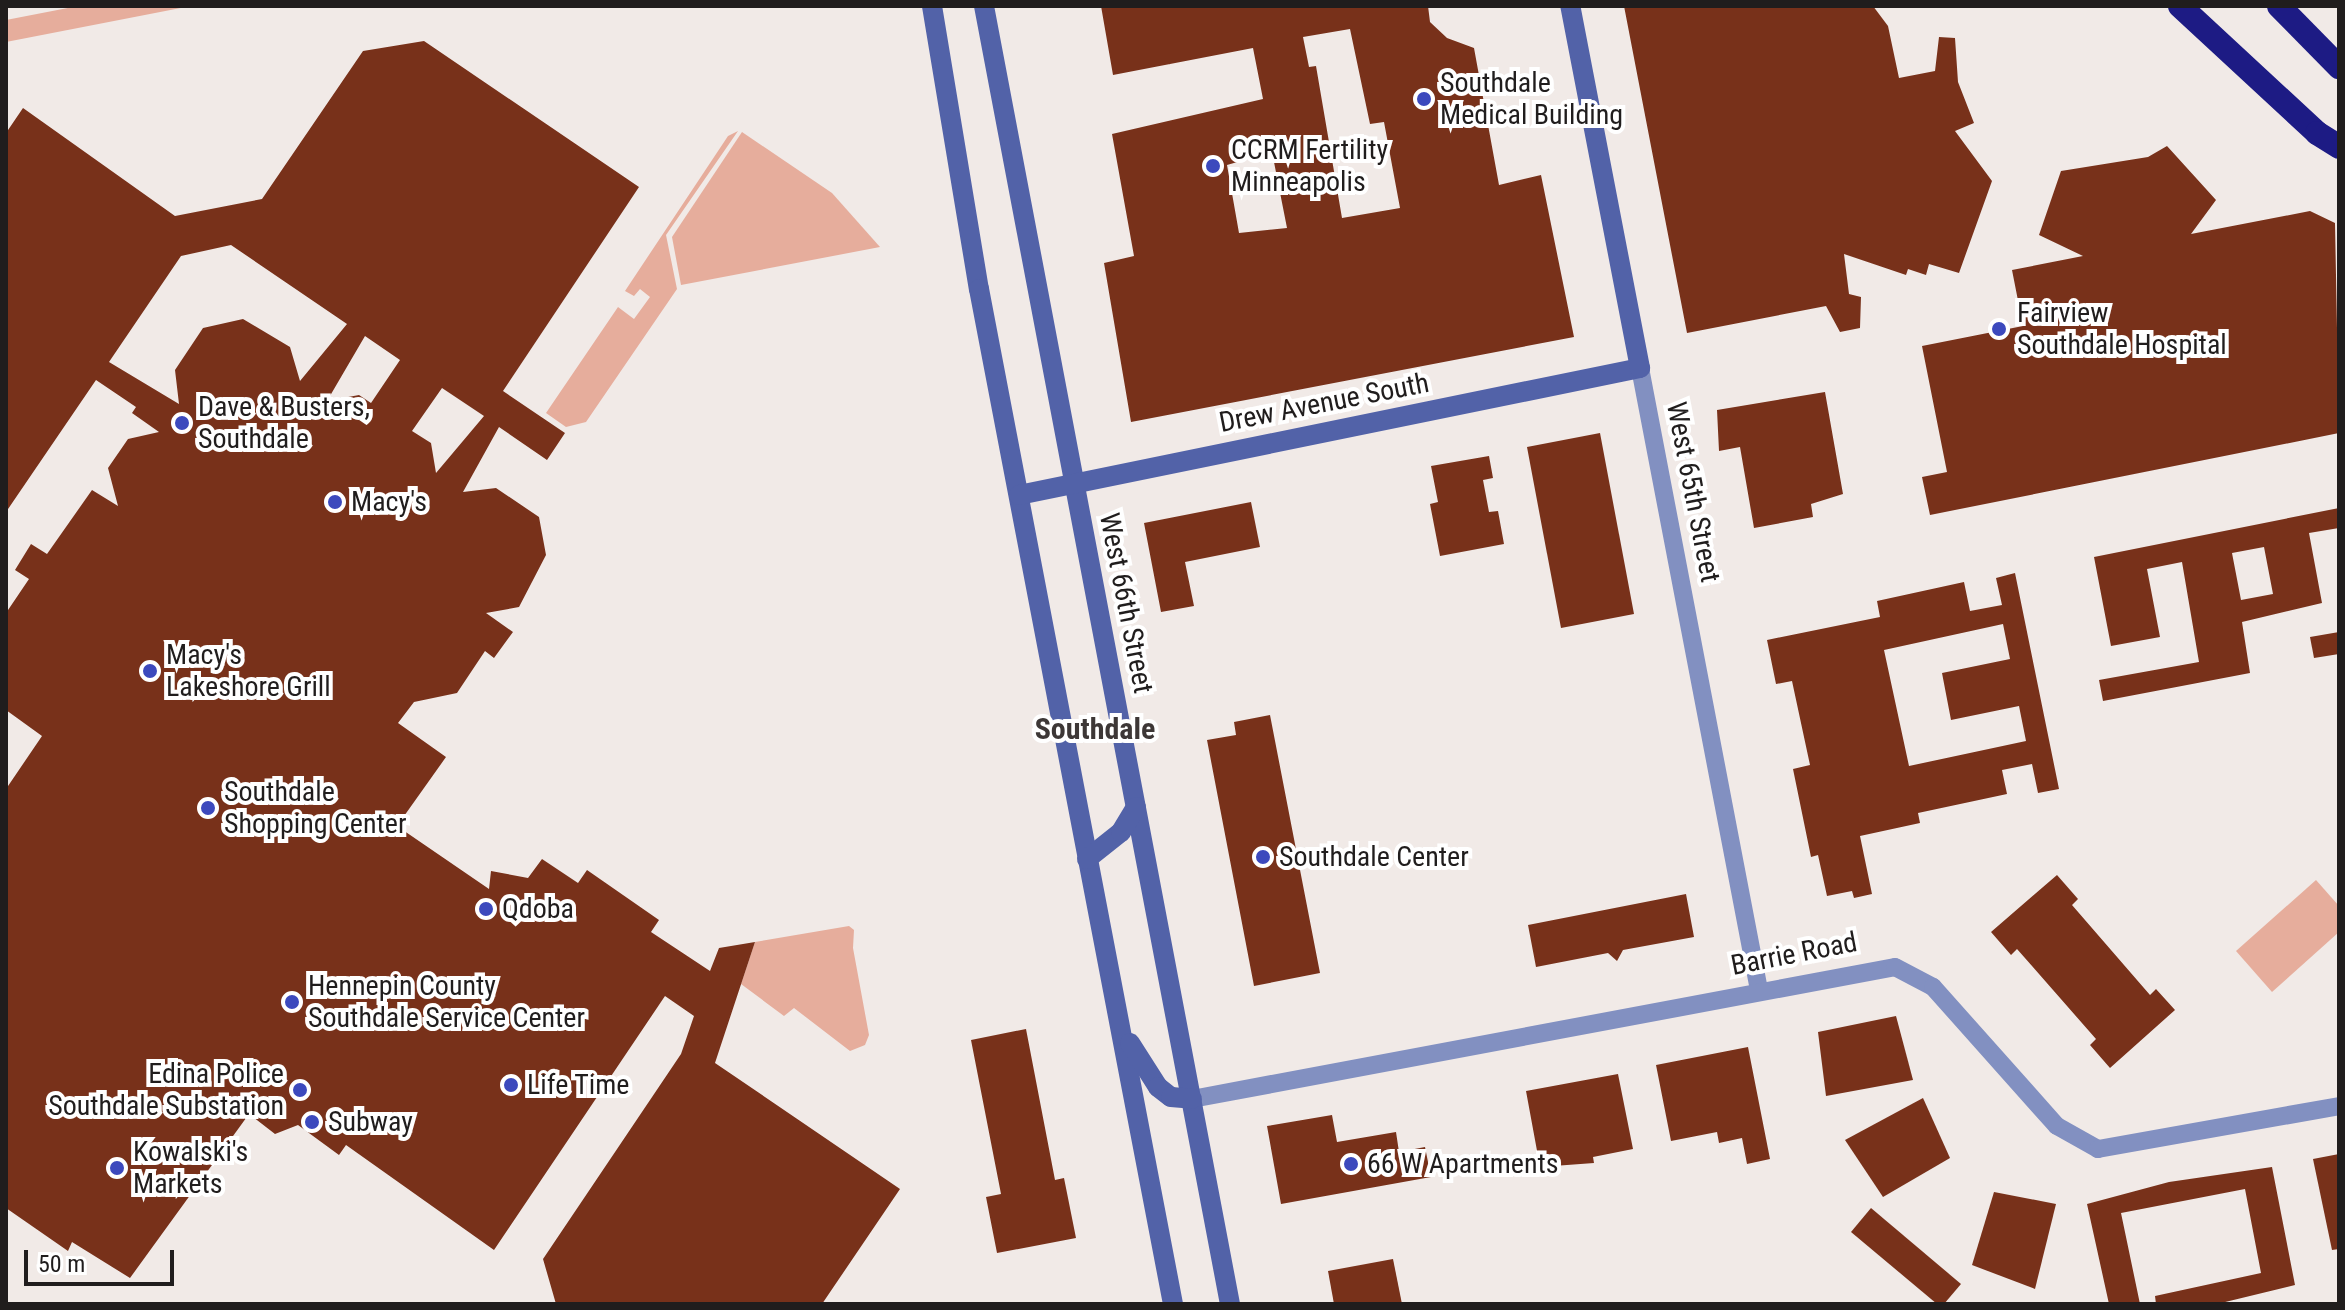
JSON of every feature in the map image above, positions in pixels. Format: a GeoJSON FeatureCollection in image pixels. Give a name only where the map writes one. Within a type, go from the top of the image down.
{"type":"FeatureCollection","features":[{"type":"Feature","properties":{"kind":"highway"},"geometry":{"type":"LineString","coordinates":[[2180,6],[2317,133],[2339,147]]}},
{"type":"Feature","properties":{"kind":"highway"},"geometry":{"type":"LineString","coordinates":[[2279,6],[2339,67]]}},
{"type":"Feature","properties":{"kind":"main road"},"geometry":{"type":"LineString","coordinates":[[932,6],[1019,495],[1173,1304]]}},
{"type":"Feature","properties":{"kind":"main road","name":"West 66th Street"},"geometry":{"type":"LineString","coordinates":[[984,6],[1230,1304]]}},
{"type":"Feature","properties":{"kind":"main road","name":"West 65th Street"},"geometry":{"type":"LineString","coordinates":[[1570,6],[1640,368]]}},
{"type":"Feature","properties":{"kind":"main road","name":"Drew Avenue South"},"geometry":{"type":"LineString","coordinates":[[1019,495],[1640,368]]}},
{"type":"Feature","properties":{"kind":"main road"},"geometry":{"type":"LineString","coordinates":[[1087,859],[1121,832],[1136,807]]}},
{"type":"Feature","properties":{"kind":"main road"},"geometry":{"type":"LineString","coordinates":[[1117,1018],[1146,1076],[1171,1097],[1192,1099]]}},
{"type":"Feature","properties":{"kind":"street","name":"West 65th Street"},"geometry":{"type":"LineString","coordinates":[[1640,368],[1759,990]]}},
{"type":"Feature","properties":{"kind":"street","name":"Barrie Road"},"geometry":{"type":"LineString","coordinates":[[1192,1099],[1873,967],[1916,974],[2057,1126],[2098,1149],[2339,1106]]}},
{"type":"Feature","properties":{"kind":"shaded area"},"geometry":{"type":"Polygon","coordinates":[[[78,6],[191,6],[6,42],[6,20],[78,6]]]}},
{"type":"Feature","properties":{"kind":"shaded area"},"geometry":{"type":"Polygon","coordinates":[[[738,131],[666,235],[677,289],[586,422],[566,427],[546,413],[618,307],[634,319],[650,297],[640,289],[634,296],[625,291],[728,136],[738,131]]]}},
{"type":"Feature","properties":{"kind":"shaded area"},"geometry":{"type":"Polygon","coordinates":[[[742,132],[832,193],[880,247],[681,285],[672,237],[742,132]]]}},
{"type":"Feature","properties":{"kind":"shaded area"},"geometry":{"type":"Polygon","coordinates":[[[2316,880],[2339,906],[2339,932],[2272,992],[2236,951],[2316,880]]]}},
{"type":"Feature","properties":{"kind":"shaded area"},"geometry":{"type":"Polygon","coordinates":[[[849,926],[854,930],[853,948],[869,1035],[865,1045],[850,1051],[794,1008],[784,1016],[741,984],[755,942],[849,926]]]}},
{"type":"Feature","properties":{"kind":"building"},"geometry":{"type":"Polygon","coordinates":[[[1101,6],[1428,6],[1430,22],[1447,38],[1474,48],[1499,185],[1541,175],[1574,337],[1131,422],[1104,263],[1134,256],[1112,134],[1263,99],[1253,48],[1113,75],[1101,6]],[[1350,29],[1303,37],[1309,67],[1316,66],[1342,218],[1400,208],[1384,122],[1370,124],[1350,29]],[[1272,152],[1227,165],[1239,233],[1287,228],[1272,152]]]}},
{"type":"Feature","properties":{"kind":"building"},"geometry":{"type":"Polygon","coordinates":[[[1624,6],[1873,6],[1888,26],[1899,78],[1935,71],[1939,37],[1955,38],[1958,82],[1974,123],[1955,131],[1992,181],[1959,273],[1929,264],[1926,275],[1908,269],[1906,275],[1844,254],[1849,294],[1861,297],[1860,328],[1840,332],[1826,306],[1687,333],[1624,6]]]}},
{"type":"Feature","properties":{"kind":"building","name":"Southdale Shopping Center"},"geometry":{"type":"Polygon","coordinates":[[[424,41],[639,187],[503,391],[565,433],[547,460],[499,427],[463,492],[496,488],[539,517],[546,555],[519,607],[486,613],[513,632],[494,658],[485,651],[457,693],[414,702],[398,723],[446,757],[397,826],[489,889],[491,871],[528,878],[542,859],[578,883],[587,870],[659,920],[651,932],[710,971],[719,948],[755,942],[715,1063],[900,1189],[822,1304],[556,1304],[543,1259],[681,1054],[694,1016],[665,996],[494,1250],[346,1145],[339,1155],[298,1125],[275,1134],[249,1114],[130,1278],[72,1242],[68,1251],[6,1208],[6,789],[42,736],[6,710],[6,613],[29,579],[15,570],[31,544],[47,554],[92,490],[118,506],[108,468],[128,439],[159,432],[132,413],[136,407],[96,380],[6,512],[6,133],[23,108],[175,216],[262,199],[363,51],[424,41]],[[231,245],[181,256],[109,362],[179,404],[175,370],[203,328],[243,319],[290,347],[300,381],[347,324],[231,245]],[[365,336],[327,401],[359,395],[371,403],[400,360],[365,336]],[[442,388],[412,431],[431,443],[436,473],[484,416],[442,388]]]}},
{"type":"Feature","properties":{"kind":"building"},"geometry":{"type":"Polygon","coordinates":[[[2167,146],[2216,200],[2191,234],[2310,211],[2335,223],[2339,433],[1930,515],[1922,477],[1947,472],[1922,346],[2023,326],[2012,270],[2083,256],[2039,235],[2061,171],[2148,157],[2167,146]]]}},
{"type":"Feature","properties":{"kind":"building"},"geometry":{"type":"Polygon","coordinates":[[[1825,392],[1843,494],[1811,504],[1813,517],[1754,528],[1740,447],[1719,451],[1717,410],[1825,392]]]}},
{"type":"Feature","properties":{"kind":"building"},"geometry":{"type":"Polygon","coordinates":[[[1600,433],[1634,614],[1561,628],[1527,447],[1600,433]]]}},
{"type":"Feature","properties":{"kind":"building"},"geometry":{"type":"Polygon","coordinates":[[[1489,456],[1493,478],[1483,480],[1489,512],[1498,511],[1504,544],[1440,556],[1430,504],[1438,502],[1431,466],[1489,456]]]}},
{"type":"Feature","properties":{"kind":"building"},"geometry":{"type":"Polygon","coordinates":[[[1251,502],[1260,547],[1185,562],[1194,606],[1161,612],[1144,523],[1251,502]]]}},
{"type":"Feature","properties":{"kind":"building"},"geometry":{"type":"Polygon","coordinates":[[[2339,508],[2339,528],[2309,533],[2322,603],[2242,622],[2250,673],[2103,701],[2099,680],[2199,662],[2182,562],[2147,569],[2160,637],[2111,646],[2094,557],[2339,508]],[[2264,547],[2232,553],[2241,600],[2273,594],[2264,547]]]}},
{"type":"Feature","properties":{"kind":"building"},"geometry":{"type":"Polygon","coordinates":[[[2015,573],[2059,789],[2038,793],[2032,764],[2002,770],[2007,794],[1918,813],[1920,823],[1860,836],[1872,894],[1854,898],[1852,891],[1827,896],[1818,855],[1811,857],[1793,769],[1810,765],[1792,681],[1776,684],[1767,640],[1880,617],[1877,601],[1964,582],[1970,611],[2002,605],[1996,578],[2015,573]],[[2003,624],[1884,650],[1909,766],[2026,741],[2019,706],[1951,720],[1942,673],[2010,659],[2003,624]]]}},
{"type":"Feature","properties":{"kind":"building"},"geometry":{"type":"Polygon","coordinates":[[[2339,632],[2339,654],[2314,658],[2310,637],[2339,632]]]}},
{"type":"Feature","properties":{"kind":"building","name":"Southdale Center"},"geometry":{"type":"Polygon","coordinates":[[[1270,715],[1320,973],[1254,986],[1207,740],[1236,735],[1234,722],[1270,715]]]}},
{"type":"Feature","properties":{"kind":"building"},"geometry":{"type":"Polygon","coordinates":[[[2057,875],[2078,899],[2072,905],[2150,995],[2156,989],[2175,1010],[2110,1068],[2090,1045],[2096,1039],[2017,949],[2011,955],[1991,932],[2057,875]]]}},
{"type":"Feature","properties":{"kind":"building"},"geometry":{"type":"Polygon","coordinates":[[[1686,894],[1694,937],[1623,950],[1617,961],[1608,953],[1536,967],[1528,925],[1686,894]]]}},
{"type":"Feature","properties":{"kind":"building"},"geometry":{"type":"Polygon","coordinates":[[[1896,1016],[1913,1080],[1826,1096],[1818,1032],[1896,1016]]]}},
{"type":"Feature","properties":{"kind":"building"},"geometry":{"type":"Polygon","coordinates":[[[1026,1029],[1055,1180],[1064,1178],[1076,1238],[997,1253],[986,1197],[1001,1194],[971,1040],[1026,1029]]]}},
{"type":"Feature","properties":{"kind":"building"},"geometry":{"type":"Polygon","coordinates":[[[1748,1047],[1770,1159],[1747,1164],[1742,1138],[1719,1143],[1717,1132],[1671,1141],[1656,1065],[1748,1047]]]}},
{"type":"Feature","properties":{"kind":"building"},"geometry":{"type":"Polygon","coordinates":[[[1618,1074],[1633,1149],[1593,1157],[1594,1163],[1540,1167],[1526,1091],[1618,1074]]]}},
{"type":"Feature","properties":{"kind":"building"},"geometry":{"type":"Polygon","coordinates":[[[1923,1098],[1950,1158],[1883,1197],[1845,1140],[1923,1098]]]}},
{"type":"Feature","properties":{"kind":"building","name":"66 W Apartments"},"geometry":{"type":"Polygon","coordinates":[[[1332,1115],[1337,1142],[1396,1132],[1399,1152],[1425,1147],[1431,1177],[1281,1204],[1267,1126],[1332,1115]]]}},
{"type":"Feature","properties":{"kind":"building"},"geometry":{"type":"Polygon","coordinates":[[[2339,1154],[2339,1249],[2332,1250],[2313,1159],[2339,1154]]]}},
{"type":"Feature","properties":{"kind":"building"},"geometry":{"type":"Polygon","coordinates":[[[2272,1167],[2295,1285],[2217,1304],[2156,1304],[2155,1296],[2261,1273],[2245,1189],[2121,1213],[2140,1304],[2109,1304],[2087,1204],[2169,1182],[2272,1167]]]}},
{"type":"Feature","properties":{"kind":"building"},"geometry":{"type":"Polygon","coordinates":[[[1994,1192],[2056,1204],[2035,1289],[1972,1265],[1994,1192]]]}},
{"type":"Feature","properties":{"kind":"building"},"geometry":{"type":"Polygon","coordinates":[[[1871,1208],[1961,1284],[1944,1304],[1937,1304],[1851,1232],[1871,1208]]]}},
{"type":"Feature","properties":{"kind":"building"},"geometry":{"type":"Polygon","coordinates":[[[1393,1259],[1402,1304],[1334,1304],[1328,1271],[1393,1259]]]}},
{"type":"Feature","properties":{"kind":"place","name":"Southdale Medical Building"},"geometry":{"type":"Point","coordinates":[1424,99]}},
{"type":"Feature","properties":{"kind":"place","name":"CCRM Fertility Minneapolis"},"geometry":{"type":"Point","coordinates":[1213,166]}},
{"type":"Feature","properties":{"kind":"place","name":"Fairview Southdale Hospital"},"geometry":{"type":"Point","coordinates":[1999,329]}},
{"type":"Feature","properties":{"kind":"place","name":"Dave & Busters, Southdale"},"geometry":{"type":"Point","coordinates":[182,423]}},
{"type":"Feature","properties":{"kind":"place","name":"Macy's"},"geometry":{"type":"Point","coordinates":[335,502]}},
{"type":"Feature","properties":{"kind":"place","name":"Macy's Lakeshore Grill"},"geometry":{"type":"Point","coordinates":[150,671]}},
{"type":"Feature","properties":{"kind":"place","name":"Southdale Shopping Center"},"geometry":{"type":"Point","coordinates":[208,808]}},
{"type":"Feature","properties":{"kind":"place","name":"Southdale Center"},"geometry":{"type":"Point","coordinates":[1263,857]}},
{"type":"Feature","properties":{"kind":"place","name":"Qdoba"},"geometry":{"type":"Point","coordinates":[486,909]}},
{"type":"Feature","properties":{"kind":"place","name":"Hennepin County Southdale Service Center"},"geometry":{"type":"Point","coordinates":[292,1002]}},
{"type":"Feature","properties":{"kind":"place","name":"Life Time"},"geometry":{"type":"Point","coordinates":[511,1085]}},
{"type":"Feature","properties":{"kind":"place","name":"Edina Police Southdale Substation"},"geometry":{"type":"Point","coordinates":[300,1090]}},
{"type":"Feature","properties":{"kind":"place","name":"Subway"},"geometry":{"type":"Point","coordinates":[312,1122]}},
{"type":"Feature","properties":{"kind":"place","name":"66 W Apartments"},"geometry":{"type":"Point","coordinates":[1351,1164]}},
{"type":"Feature","properties":{"kind":"place","name":"Kowalski's Markets"},"geometry":{"type":"Point","coordinates":[117,1168]}},
{"type":"Feature","properties":{"kind":"district","name":"Southdale"},"geometry":{"type":"Point","coordinates":[1095,729]}}]}
